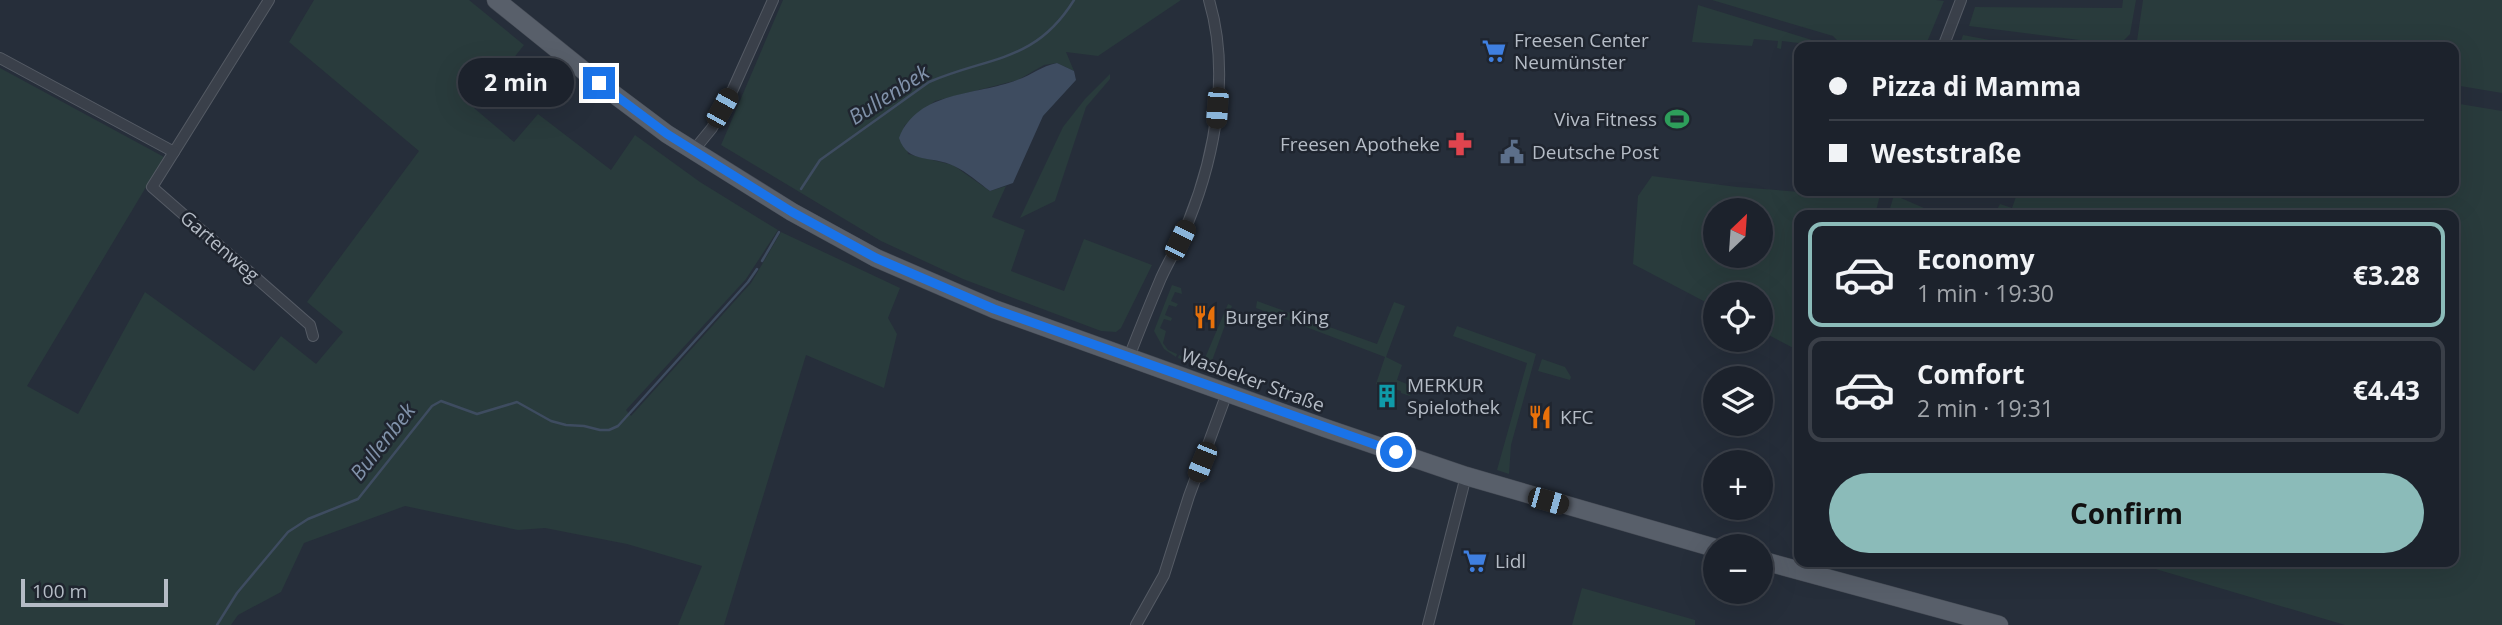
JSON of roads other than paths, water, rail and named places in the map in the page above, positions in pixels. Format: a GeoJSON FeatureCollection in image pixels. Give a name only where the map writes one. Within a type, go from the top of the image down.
{"type":"FeatureCollection","features":[{"type":"Feature","properties":{"kind":"main road","name":"Wasbeker Straße"},"geometry":{"type":"LineString","coordinates":[[496,0],[639,114],[792,212],[876,258],[994,309],[1466,476],[1703,545]]}},
{"type":"Feature","properties":{"kind":"main road"},"geometry":{"type":"LineString","coordinates":[[1773,564],[1960,620],[2000,625]]}},
{"type":"Feature","properties":{"kind":"street","name":"Gartenweg"},"geometry":{"type":"LineString","coordinates":[[268,0],[152,187],[310,325],[313,336]]}},
{"type":"Feature","properties":{"kind":"street"},"geometry":{"type":"LineString","coordinates":[[694,150],[712,128],[733,89],[773,0]]}},
{"type":"Feature","properties":{"kind":"street"},"geometry":{"type":"LineString","coordinates":[[1129,357],[1162,275],[1189,222],[1204,178],[1216,129],[1216,42],[1209,0]]}},
{"type":"Feature","properties":{"kind":"street"},"geometry":{"type":"LineString","coordinates":[[1945,42],[1961,0]]}},
{"type":"Feature","properties":{"kind":"street"},"geometry":{"type":"LineString","coordinates":[[0,58],[174,152]]}},
{"type":"Feature","properties":{"kind":"street"},"geometry":{"type":"LineString","coordinates":[[1136,625],[1164,575],[1189,496],[1227,393]]}},
{"type":"Feature","properties":{"kind":"street"},"geometry":{"type":"LineString","coordinates":[[1428,625],[1466,476]]}},
{"type":"Feature","properties":{"kind":"water"},"geometry":{"type":"Polygon","coordinates":[[[1057,63],[1074,71],[1076,80],[1043,116],[1013,183],[990,191],[959,168],[915,156],[903,147],[899,138],[908,122],[934,103],[1017,80],[1057,63]]]}},
{"type":"Feature","properties":{"kind":"waterway","name":"Bullenbek"},"geometry":{"type":"LineString","coordinates":[[801,189],[820,160],[929,82],[1027,47],[1059,21],[1074,0]]}},
{"type":"Feature","properties":{"kind":"waterway","name":"Bullenbek"},"geometry":{"type":"LineString","coordinates":[[762,261],[779,232]]}},
{"type":"Feature","properties":{"kind":"waterway","name":"Bullenbek"},"geometry":{"type":"LineString","coordinates":[[217,625],[237,593],[288,532],[308,519],[358,499],[432,406],[441,401],[477,414],[517,402],[551,421],[609,430],[618,426],[757,269]]}},
{"type":"Feature","properties":{"kind":"place","name":"Freesen Center Neumünster"},"geometry":{"type":"Point","coordinates":[1494,51]}},
{"type":"Feature","properties":{"kind":"place","name":"Viva Fitness"},"geometry":{"type":"Point","coordinates":[1677,119]}},
{"type":"Feature","properties":{"kind":"place","name":"Freesen Apotheke"},"geometry":{"type":"Point","coordinates":[1460,144]}},
{"type":"Feature","properties":{"kind":"place","name":"Deutsche Post"},"geometry":{"type":"Point","coordinates":[1512,152]}},
{"type":"Feature","properties":{"kind":"place","name":"Burger King"},"geometry":{"type":"Point","coordinates":[1205,317]}},
{"type":"Feature","properties":{"kind":"place","name":"MERKUR Spielothek"},"geometry":{"type":"Point","coordinates":[1387,396]}},
{"type":"Feature","properties":{"kind":"place","name":"KFC"},"geometry":{"type":"Point","coordinates":[1540,417]}},
{"type":"Feature","properties":{"kind":"place","name":"Lidl"},"geometry":{"type":"Point","coordinates":[1475,561]}}]}
